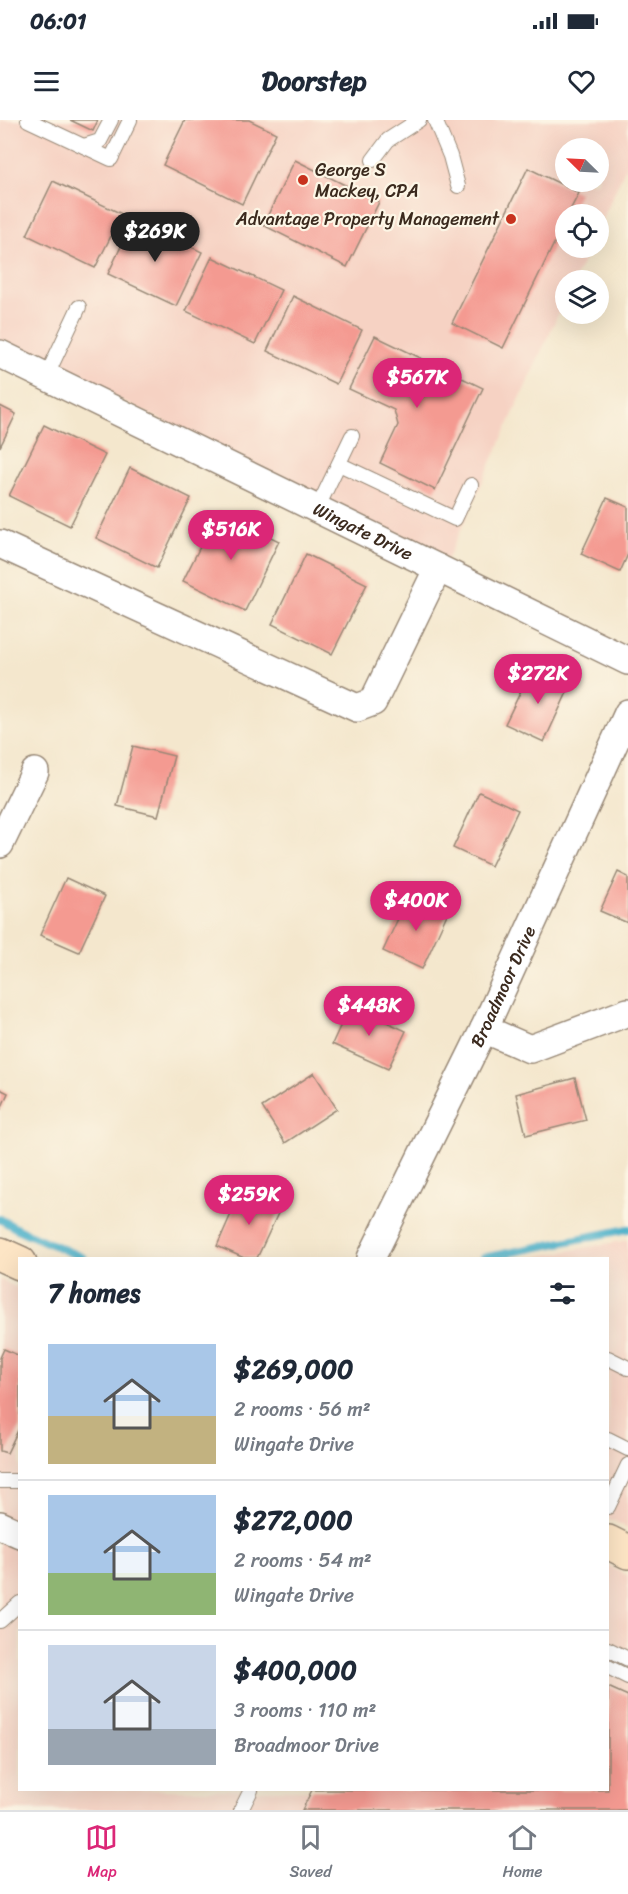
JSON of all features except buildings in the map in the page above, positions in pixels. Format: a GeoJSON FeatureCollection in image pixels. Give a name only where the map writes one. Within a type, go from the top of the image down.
{"type":"FeatureCollection","features":[{"type":"Feature","properties":{"kind":"main road"},"geometry":{"type":"LineString","coordinates":[[609,1542],[628,1552]]}},
{"type":"Feature","properties":{"kind":"street","name":"Wingate Drive"},"geometry":{"type":"LineString","coordinates":[[0,354],[628,661]]}},
{"type":"Feature","properties":{"kind":"street"},"geometry":{"type":"LineString","coordinates":[[0,543],[357,708],[373,702],[438,568]]}},
{"type":"Feature","properties":{"kind":"street","name":"Broadmoor Drive"},"geometry":{"type":"LineString","coordinates":[[371,1257],[484,1029],[628,713]]}},
{"type":"Feature","properties":{"kind":"street"},"geometry":{"type":"LineString","coordinates":[[0,844],[35,772]]}},
{"type":"Feature","properties":{"kind":"street"},"geometry":{"type":"LineString","coordinates":[[484,1029],[530,1049],[628,1012]]}},
{"type":"Feature","properties":{"kind":"street"},"geometry":{"type":"LineString","coordinates":[[0,1525],[18,1533]]}},
{"type":"Feature","properties":{"kind":"lane"},"geometry":{"type":"LineString","coordinates":[[28,120],[111,159],[130,120]]}},
{"type":"Feature","properties":{"kind":"lane"},"geometry":{"type":"LineString","coordinates":[[84,146],[100,141],[111,120]]}},
{"type":"Feature","properties":{"kind":"lane"},"geometry":{"type":"LineString","coordinates":[[373,160],[388,140],[419,120]]}},
{"type":"Feature","properties":{"kind":"lane"},"geometry":{"type":"LineString","coordinates":[[435,120],[450,156],[458,186]]}},
{"type":"Feature","properties":{"kind":"lane"},"geometry":{"type":"LineString","coordinates":[[46,377],[79,307]]}},
{"type":"Feature","properties":{"kind":"lane"},"geometry":{"type":"LineString","coordinates":[[317,509],[352,436]]}},
{"type":"Feature","properties":{"kind":"lane"},"geometry":{"type":"LineString","coordinates":[[339,464],[455,519],[471,485]]}},
{"type":"Feature","properties":{"kind":"lane"},"geometry":{"type":"LineString","coordinates":[[609,1358],[628,1368]]}},
{"type":"Feature","properties":{"kind":"lane"},"geometry":{"type":"LineString","coordinates":[[609,1440],[628,1449]]}},
{"type":"Feature","properties":{"kind":"lane"},"geometry":{"type":"LineString","coordinates":[[609,1505],[628,1465]]}},
{"type":"Feature","properties":{"kind":"lane"},"geometry":{"type":"LineString","coordinates":[[0,1482],[18,1481]]}},
{"type":"Feature","properties":{"kind":"lane"},"geometry":{"type":"LineString","coordinates":[[0,1621],[18,1605]]}},
{"type":"Feature","properties":{"kind":"lane"},"geometry":{"type":"LineString","coordinates":[[609,1650],[628,1659]]}},
{"type":"Feature","properties":{"kind":"lane"},"geometry":{"type":"LineString","coordinates":[[609,1668],[628,1677]]}},
{"type":"Feature","properties":{"kind":"lane"},"geometry":{"type":"LineString","coordinates":[[241,1810],[250,1791]]}},
{"type":"Feature","properties":{"kind":"shaded area"},"geometry":{"type":"Polygon","coordinates":[[[0,120],[628,120],[628,162],[609,204],[555,204],[555,258],[584,258],[579,270],[555,270],[555,321],[447,560],[0,341],[0,120]]]}},
{"type":"Feature","properties":{"kind":"shaded area"},"geometry":{"type":"Polygon","coordinates":[[[628,1240],[628,1528],[609,1518],[609,1257],[534,1257],[628,1240]]]}},
{"type":"Feature","properties":{"kind":"shaded area"},"geometry":{"type":"Polygon","coordinates":[[[0,1280],[18,1288],[18,1791],[609,1791],[609,1566],[628,1576],[628,1810],[0,1810],[0,1280]]]}},
{"type":"Feature","properties":{"kind":"waterway"},"geometry":{"type":"LineString","coordinates":[[0,1219],[19,1230],[81,1257]]}},
{"type":"Feature","properties":{"kind":"waterway"},"geometry":{"type":"LineString","coordinates":[[488,1257],[628,1229]]}},
{"type":"Feature","properties":{"kind":"place","name":"George S Mackey, CPA"},"geometry":{"type":"Point","coordinates":[303,180]}},
{"type":"Feature","properties":{"kind":"place","name":"Advantage Property Management"},"geometry":{"type":"Point","coordinates":[511,219]}}]}
